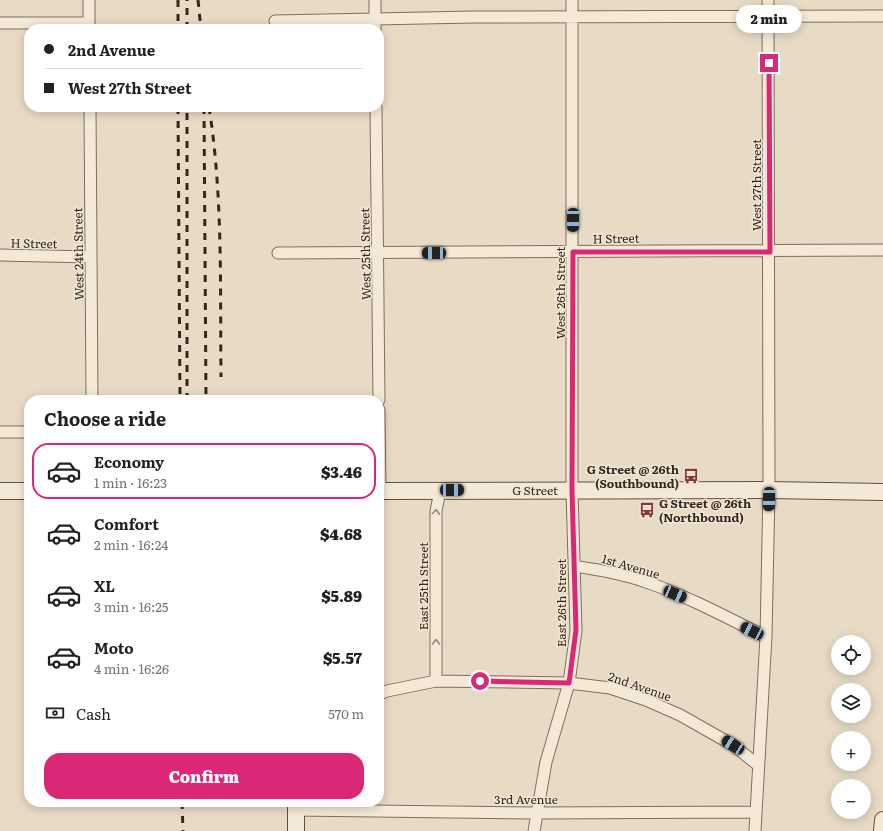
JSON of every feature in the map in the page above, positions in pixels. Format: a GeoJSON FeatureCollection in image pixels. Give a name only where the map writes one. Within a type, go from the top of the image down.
{"type":"FeatureCollection","features":[{"type":"Feature","properties":{"kind":"main road","name":"G Street"},"geometry":{"type":"LineString","coordinates":[[384,491],[769,490],[883,492]]}},
{"type":"Feature","properties":{"kind":"main road"},"geometry":{"type":"LineString","coordinates":[[0,491],[24,491]]}},
{"type":"Feature","properties":{"kind":"main road"},"geometry":{"type":"LineString","coordinates":[[296,807],[296,831]]}},
{"type":"Feature","properties":{"kind":"main road"},"geometry":{"type":"LineString","coordinates":[[882,831],[883,820]]}},
{"type":"Feature","properties":{"kind":"street"},"geometry":{"type":"LineString","coordinates":[[89,0],[89,24]]}},
{"type":"Feature","properties":{"kind":"street"},"geometry":{"type":"LineString","coordinates":[[375,0],[375,24]]}},
{"type":"Feature","properties":{"kind":"street","name":"West 26th Street"},"geometry":{"type":"LineString","coordinates":[[572,0],[572,490]]}},
{"type":"Feature","properties":{"kind":"street","name":"West 27th Street"},"geometry":{"type":"LineString","coordinates":[[755,831],[766,638],[769,490],[770,252],[768,0]]}},
{"type":"Feature","properties":{"kind":"street"},"geometry":{"type":"LineString","coordinates":[[275,21],[375,24],[572,17],[883,16]]}},
{"type":"Feature","properties":{"kind":"street"},"geometry":{"type":"LineString","coordinates":[[0,23],[30,24]]}},
{"type":"Feature","properties":{"kind":"street","name":"West 24th Street"},"geometry":{"type":"LineString","coordinates":[[90,112],[92,395]]}},
{"type":"Feature","properties":{"kind":"street","name":"West 25th Street"},"geometry":{"type":"LineString","coordinates":[[376,112],[379,395]]}},
{"type":"Feature","properties":{"kind":"street","name":"H Street"},"geometry":{"type":"LineString","coordinates":[[278,253],[770,252],[883,250]]}},
{"type":"Feature","properties":{"kind":"street","name":"H Street"},"geometry":{"type":"LineString","coordinates":[[0,255],[91,258]]}},
{"type":"Feature","properties":{"kind":"street"},"geometry":{"type":"LineString","coordinates":[[0,432],[24,432]]}},
{"type":"Feature","properties":{"kind":"street","name":"East 26th Street"},"geometry":{"type":"LineString","coordinates":[[534,831],[546,762],[569,683],[576,630],[572,490]]}},
{"type":"Feature","properties":{"kind":"street","name":"East 25th Street"},"geometry":{"type":"LineString","coordinates":[[436,681],[436,511],[440,491]]}},
{"type":"Feature","properties":{"kind":"street","name":"1st Avenue"},"geometry":{"type":"LineString","coordinates":[[574,566],[611,572],[649,582],[701,605],[766,638]]}},
{"type":"Feature","properties":{"kind":"street","name":"2nd Avenue"},"geometry":{"type":"LineString","coordinates":[[384,693],[436,681],[569,683],[610,688],[646,700],[674,712],[733,745],[758,765]]}},
{"type":"Feature","properties":{"kind":"street","name":"3rd Avenue"},"geometry":{"type":"LineString","coordinates":[[330,807],[537,813],[756,812]]}},
{"type":"Feature","properties":{"kind":"railway"},"geometry":{"type":"LineString","coordinates":[[178,0],[178,24]]}},
{"type":"Feature","properties":{"kind":"railway"},"geometry":{"type":"LineString","coordinates":[[187,0],[187,24]]}},
{"type":"Feature","properties":{"kind":"railway"},"geometry":{"type":"LineString","coordinates":[[198,0],[200,24]]}},
{"type":"Feature","properties":{"kind":"railway"},"geometry":{"type":"LineString","coordinates":[[178,112],[180,395]]}},
{"type":"Feature","properties":{"kind":"railway"},"geometry":{"type":"LineString","coordinates":[[187,112],[187,395]]}},
{"type":"Feature","properties":{"kind":"railway"},"geometry":{"type":"LineString","coordinates":[[204,112],[206,395]]}},
{"type":"Feature","properties":{"kind":"railway"},"geometry":{"type":"LineString","coordinates":[[210,112],[217,174],[219,208],[221,377]]}},
{"type":"Feature","properties":{"kind":"railway"},"geometry":{"type":"LineString","coordinates":[[182,807],[183,831]]}},
{"type":"Feature","properties":{"kind":"place","name":"G Street @ 26th (Southbound)"},"geometry":{"type":"Point","coordinates":[691,476]}},
{"type":"Feature","properties":{"kind":"place","name":"G Street @ 26th (Northbound)"},"geometry":{"type":"Point","coordinates":[647,510]}},
{"type":"Feature","properties":{"kind":"route"},"geometry":{"type":"LineString","coordinates":[[480,681],[569,683],[576,630],[572,490],[573,252],[770,252],[769,63]]}}]}
